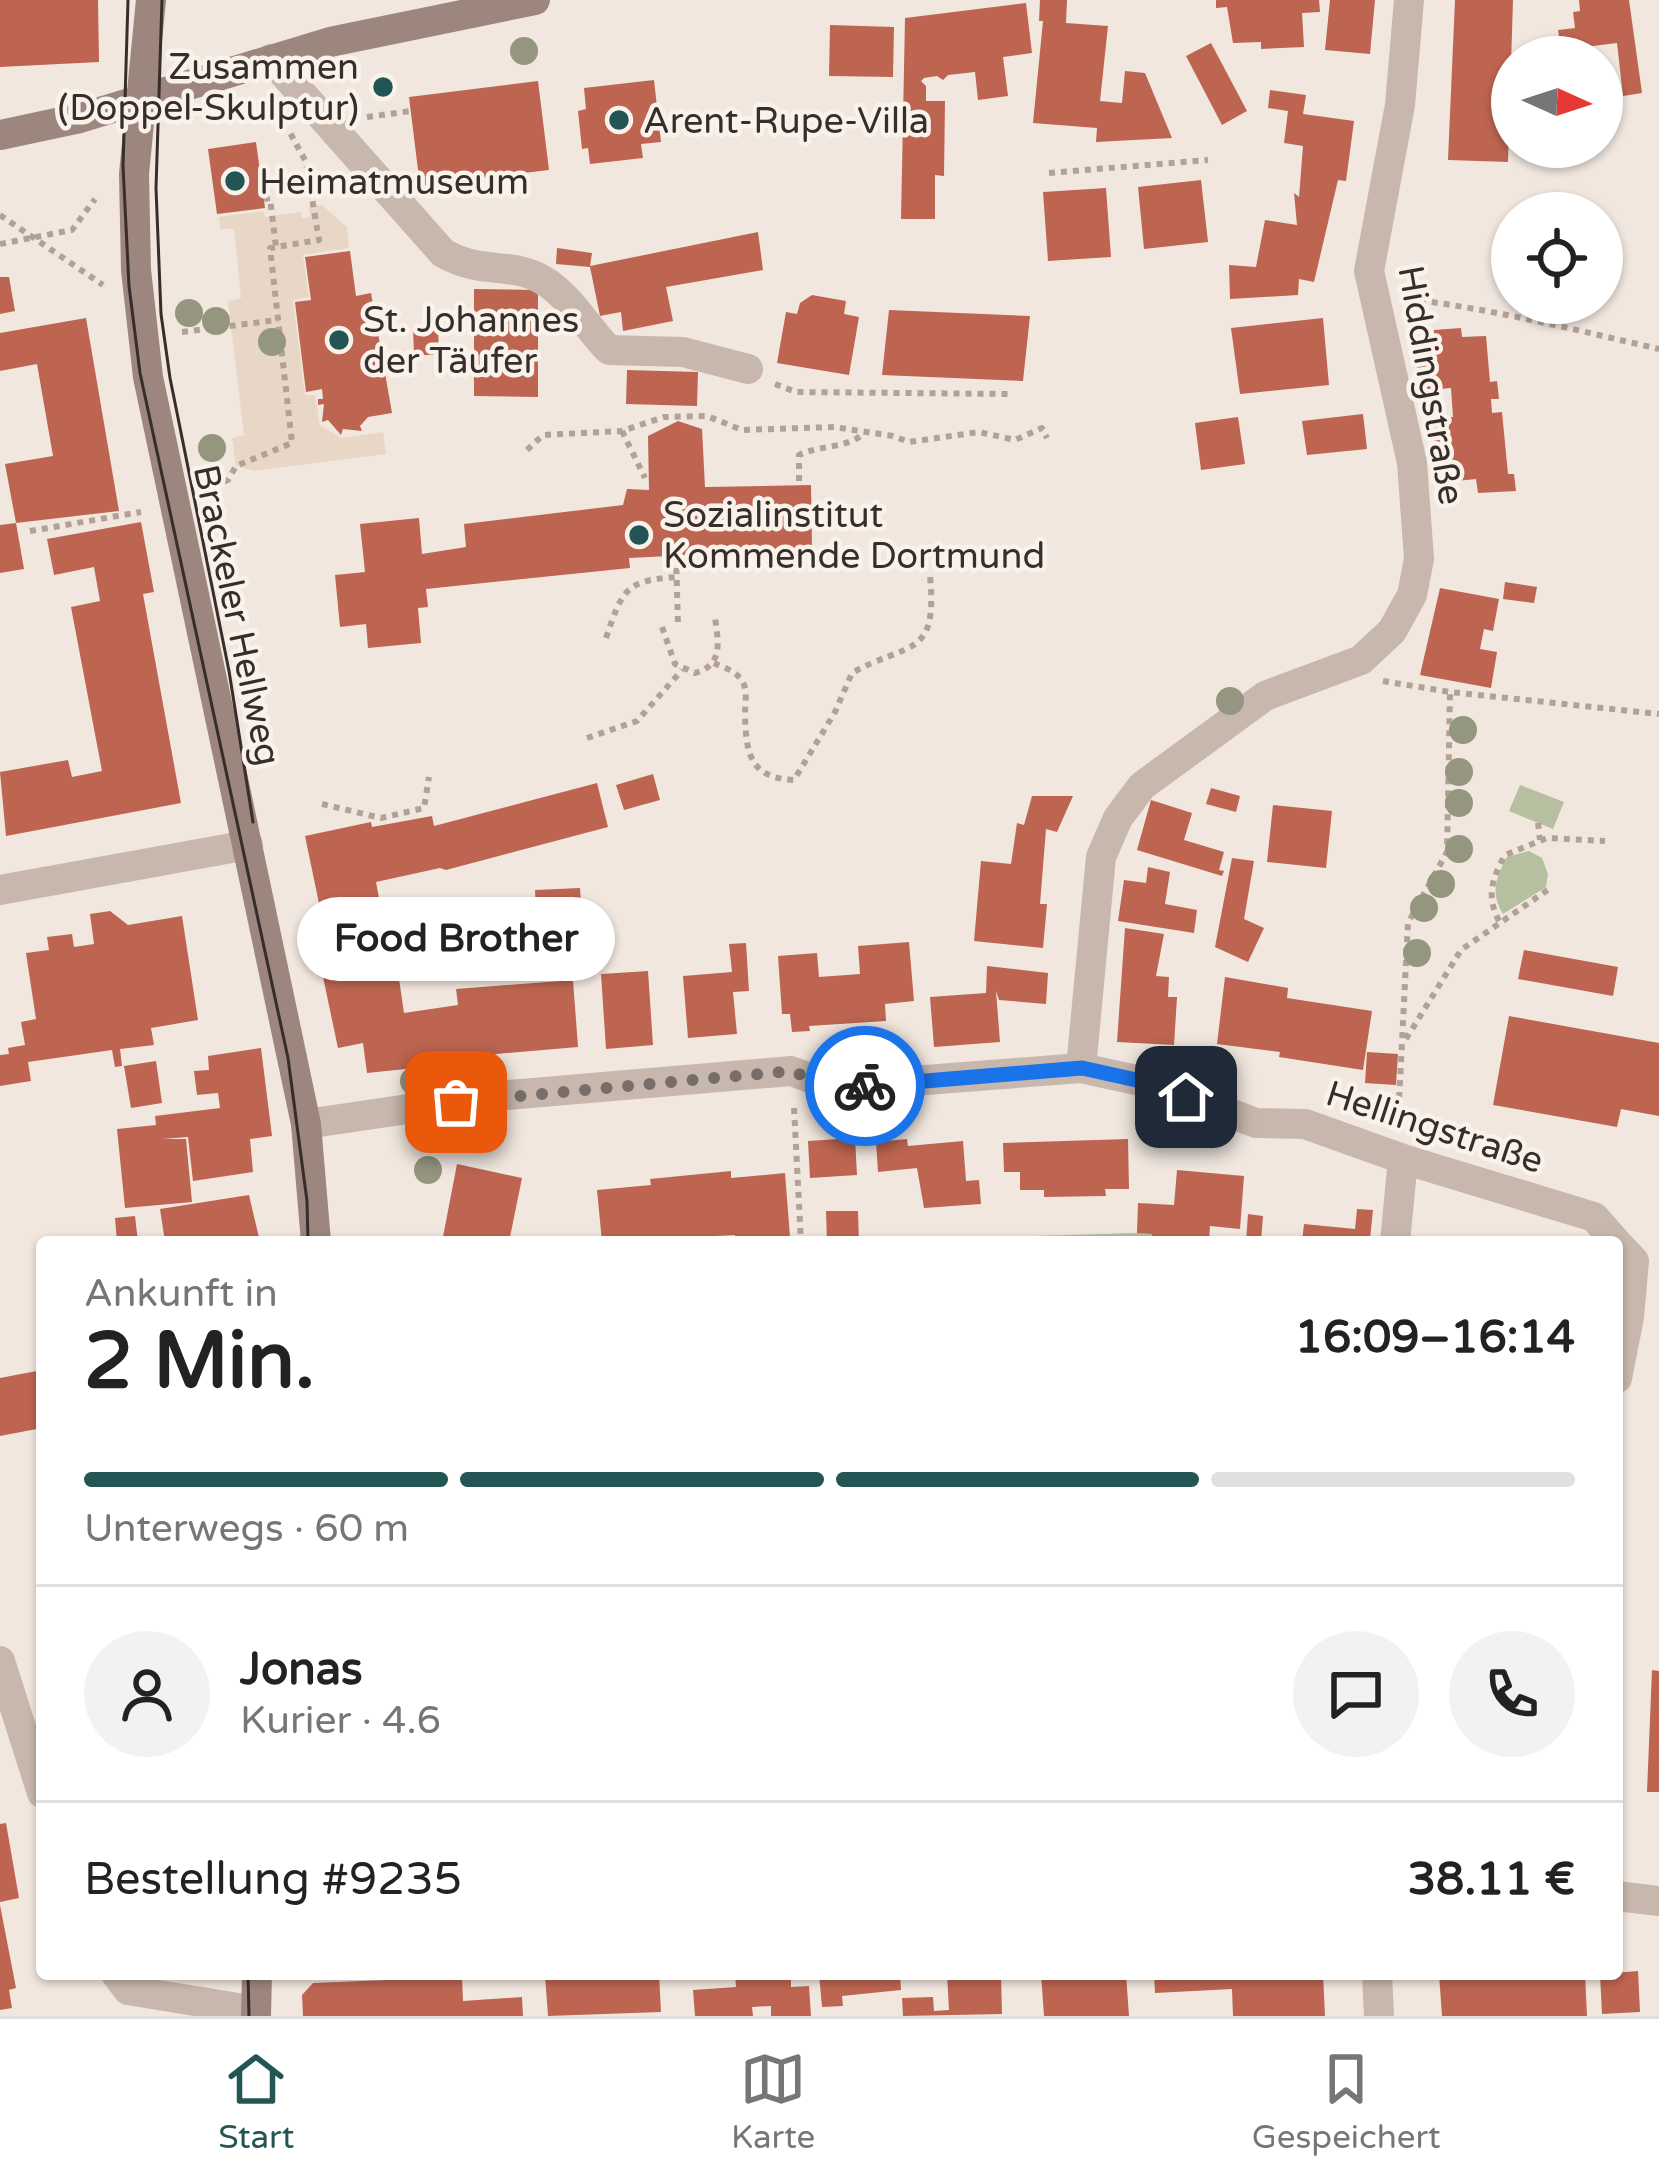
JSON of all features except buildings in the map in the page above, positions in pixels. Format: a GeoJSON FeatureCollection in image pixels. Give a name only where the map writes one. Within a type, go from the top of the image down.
{"type":"FeatureCollection","features":[{"type":"Feature","properties":{"kind":"main road","name":"Brackeler Hellweg"},"geometry":{"type":"LineString","coordinates":[[151,0],[135,160],[135,225],[148,377],[306,1124],[315,1236]]}},
{"type":"Feature","properties":{"kind":"main road"},"geometry":{"type":"LineString","coordinates":[[0,135],[80,118],[330,42],[535,0]]}},
{"type":"Feature","properties":{"kind":"main road"},"geometry":{"type":"LineString","coordinates":[[256,2014],[257,1980]]}},
{"type":"Feature","properties":{"kind":"street","name":"Hiddingstraße"},"geometry":{"type":"LineString","coordinates":[[1082,1068],[1101,857],[1118,818],[1142,786],[1265,696],[1360,660],[1392,631],[1412,595],[1419,559],[1412,463],[1369,271],[1400,105],[1409,0]]}},
{"type":"Feature","properties":{"kind":"street"},"geometry":{"type":"LineString","coordinates":[[271,59],[443,253],[466,266],[532,274],[567,299],[586,328],[609,350],[683,352],[748,369]]}},
{"type":"Feature","properties":{"kind":"street"},"geometry":{"type":"LineString","coordinates":[[0,890],[248,844]]}},
{"type":"Feature","properties":{"kind":"street"},"geometry":{"type":"LineString","coordinates":[[306,1124],[496,1096],[791,1071],[835,1087],[1082,1068]]}},
{"type":"Feature","properties":{"kind":"street","name":"Hellingstraße"},"geometry":{"type":"LineString","coordinates":[[1082,1068],[1150,1083],[1256,1123],[1305,1124],[1594,1217],[1611,1236]]}},
{"type":"Feature","properties":{"kind":"street"},"geometry":{"type":"LineString","coordinates":[[1395,1236],[1399,1158]]}},
{"type":"Feature","properties":{"kind":"street","name":"Hellingstraße"},"geometry":{"type":"LineString","coordinates":[[1623,1249],[1634,1261],[1623,1348]]}},
{"type":"Feature","properties":{"kind":"street"},"geometry":{"type":"LineString","coordinates":[[0,1661],[6,1702],[36,1777]]}},
{"type":"Feature","properties":{"kind":"street"},"geometry":{"type":"LineString","coordinates":[[1623,1897],[1659,1900]]}},
{"type":"Feature","properties":{"kind":"street"},"geometry":{"type":"LineString","coordinates":[[1377,1980],[1379,2016]]}},
{"type":"Feature","properties":{"kind":"street"},"geometry":{"type":"LineString","coordinates":[[122,1982],[256,2014]]}},
{"type":"Feature","properties":{"kind":"path"},"geometry":{"type":"LineString","coordinates":[[357,110],[363,117],[411,111]]}},
{"type":"Feature","properties":{"kind":"path"},"geometry":{"type":"LineString","coordinates":[[213,486],[228,480],[236,466],[292,442],[270,248],[319,240],[306,162],[289,132]]}},
{"type":"Feature","properties":{"kind":"path"},"geometry":{"type":"LineString","coordinates":[[1049,173],[1208,160]]}},
{"type":"Feature","properties":{"kind":"path"},"geometry":{"type":"LineString","coordinates":[[0,244],[72,230],[95,199]]}},
{"type":"Feature","properties":{"kind":"path"},"geometry":{"type":"LineString","coordinates":[[264,199],[270,199],[276,247]]}},
{"type":"Feature","properties":{"kind":"path"},"geometry":{"type":"LineString","coordinates":[[0,215],[103,285]]}},
{"type":"Feature","properties":{"kind":"path"},"geometry":{"type":"LineString","coordinates":[[1374,298],[1500,311],[1659,349]]}},
{"type":"Feature","properties":{"kind":"path"},"geometry":{"type":"LineString","coordinates":[[182,332],[278,320]]}},
{"type":"Feature","properties":{"kind":"path"},"geometry":{"type":"LineString","coordinates":[[748,369],[796,392],[1010,394]]}},
{"type":"Feature","properties":{"kind":"path"},"geometry":{"type":"LineString","coordinates":[[527,450],[543,435],[622,431],[664,417],[707,416],[742,430],[834,427],[910,442],[979,432],[1015,440],[1042,428],[1047,438]]}},
{"type":"Feature","properties":{"kind":"path"},"geometry":{"type":"LineString","coordinates":[[622,431],[645,478]]}},
{"type":"Feature","properties":{"kind":"path"},"geometry":{"type":"LineString","coordinates":[[800,482],[799,455],[818,446],[854,443],[863,434]]}},
{"type":"Feature","properties":{"kind":"path"},"geometry":{"type":"LineString","coordinates":[[30,531],[141,512]]}},
{"type":"Feature","properties":{"kind":"path"},"geometry":{"type":"LineString","coordinates":[[676,556],[678,625]]}},
{"type":"Feature","properties":{"kind":"path"},"geometry":{"type":"LineString","coordinates":[[714,663],[737,674],[745,686],[745,720],[756,766],[772,778],[794,780],[836,712],[852,673],[906,651],[924,635],[931,608],[930,576]]}},
{"type":"Feature","properties":{"kind":"path"},"geometry":{"type":"LineString","coordinates":[[606,638],[617,604],[630,586],[643,579],[677,577]]}},
{"type":"Feature","properties":{"kind":"path"},"geometry":{"type":"LineString","coordinates":[[662,628],[675,664],[695,673],[714,663],[718,654],[715,617]]}},
{"type":"Feature","properties":{"kind":"path"},"geometry":{"type":"LineString","coordinates":[[586,738],[637,721],[682,670]]}},
{"type":"Feature","properties":{"kind":"path"},"geometry":{"type":"LineString","coordinates":[[1331,673],[1450,692],[1659,714]]}},
{"type":"Feature","properties":{"kind":"path"},"geometry":{"type":"LineString","coordinates":[[1399,1158],[1408,923],[1447,852],[1450,692]]}},
{"type":"Feature","properties":{"kind":"path"},"geometry":{"type":"LineString","coordinates":[[322,804],[381,818],[424,808],[429,777]]}},
{"type":"Feature","properties":{"kind":"path"},"geometry":{"type":"LineString","coordinates":[[1538,823],[1540,840]]}},
{"type":"Feature","properties":{"kind":"path"},"geometry":{"type":"LineString","coordinates":[[1499,921],[1491,905],[1492,884],[1506,856],[1540,840],[1604,841]]}},
{"type":"Feature","properties":{"kind":"path"},"geometry":{"type":"LineString","coordinates":[[1405,1041],[1461,950],[1549,889]]}},
{"type":"Feature","properties":{"kind":"path"},"geometry":{"type":"LineString","coordinates":[[791,1071],[801,1236]]}},
{"type":"Feature","properties":{"kind":"green space"},"geometry":{"type":"Polygon","coordinates":[[[1520,785],[1564,802],[1553,829],[1509,811],[1520,785]]]}},
{"type":"Feature","properties":{"kind":"green space"},"geometry":{"type":"Polygon","coordinates":[[[1529,851],[1542,858],[1548,874],[1546,887],[1503,914],[1496,892],[1500,872],[1507,857],[1529,851]]]}},
{"type":"Feature","properties":{"kind":"green space"},"geometry":{"type":"Polygon","coordinates":[[[1137,1233],[1152,1234],[1152,1236],[1036,1236],[1137,1233]]]}},
{"type":"Feature","properties":{"kind":"shaded area"},"geometry":{"type":"Polygon","coordinates":[[[322,205],[347,227],[349,248],[303,255],[309,297],[293,300],[305,395],[315,395],[320,425],[341,438],[383,432],[386,454],[254,471],[236,466],[232,438],[244,435],[228,301],[241,298],[234,229],[220,229],[219,217],[263,211],[265,217],[301,212],[302,218],[310,217],[309,207],[322,205]]]}},
{"type":"Feature","properties":{"kind":"tram line"},"geometry":{"type":"LineString","coordinates":[[128,0],[123,166],[129,286],[140,373],[288,1058],[308,1236]]}},
{"type":"Feature","properties":{"kind":"tram line"},"geometry":{"type":"LineString","coordinates":[[162,0],[156,188],[161,314],[253,822]]}},
{"type":"Feature","properties":{"kind":"tram line"},"geometry":{"type":"LineString","coordinates":[[248,1980],[249,2016]]}},
{"type":"Feature","properties":{"kind":"way so far"},"geometry":{"type":"LineString","coordinates":[[456,1102],[791,1071],[835,1087],[865,1086]]}},
{"type":"Feature","properties":{"kind":"place","name":"Zusammen (Doppel-Skulptur)"},"geometry":{"type":"Point","coordinates":[383,87]}},
{"type":"Feature","properties":{"kind":"place","name":"Arent-Rupe-Villa"},"geometry":{"type":"Point","coordinates":[619,120]}},
{"type":"Feature","properties":{"kind":"place","name":"Heimatmuseum"},"geometry":{"type":"Point","coordinates":[235,181]}},
{"type":"Feature","properties":{"kind":"place","name":"St. Johannes der Täufer"},"geometry":{"type":"Point","coordinates":[339,340]}},
{"type":"Feature","properties":{"kind":"place","name":"Sozialinstitut Kommende Dortmund"},"geometry":{"type":"Point","coordinates":[639,535]}},
{"type":"Feature","properties":{"kind":"place","name":"Food Brother"},"geometry":{"type":"Point","coordinates":[456,1102]}},
{"type":"Feature","properties":{"kind":"route"},"geometry":{"type":"LineString","coordinates":[[865,1086],[1082,1068],[1150,1083],[1186,1097]]}}]}
